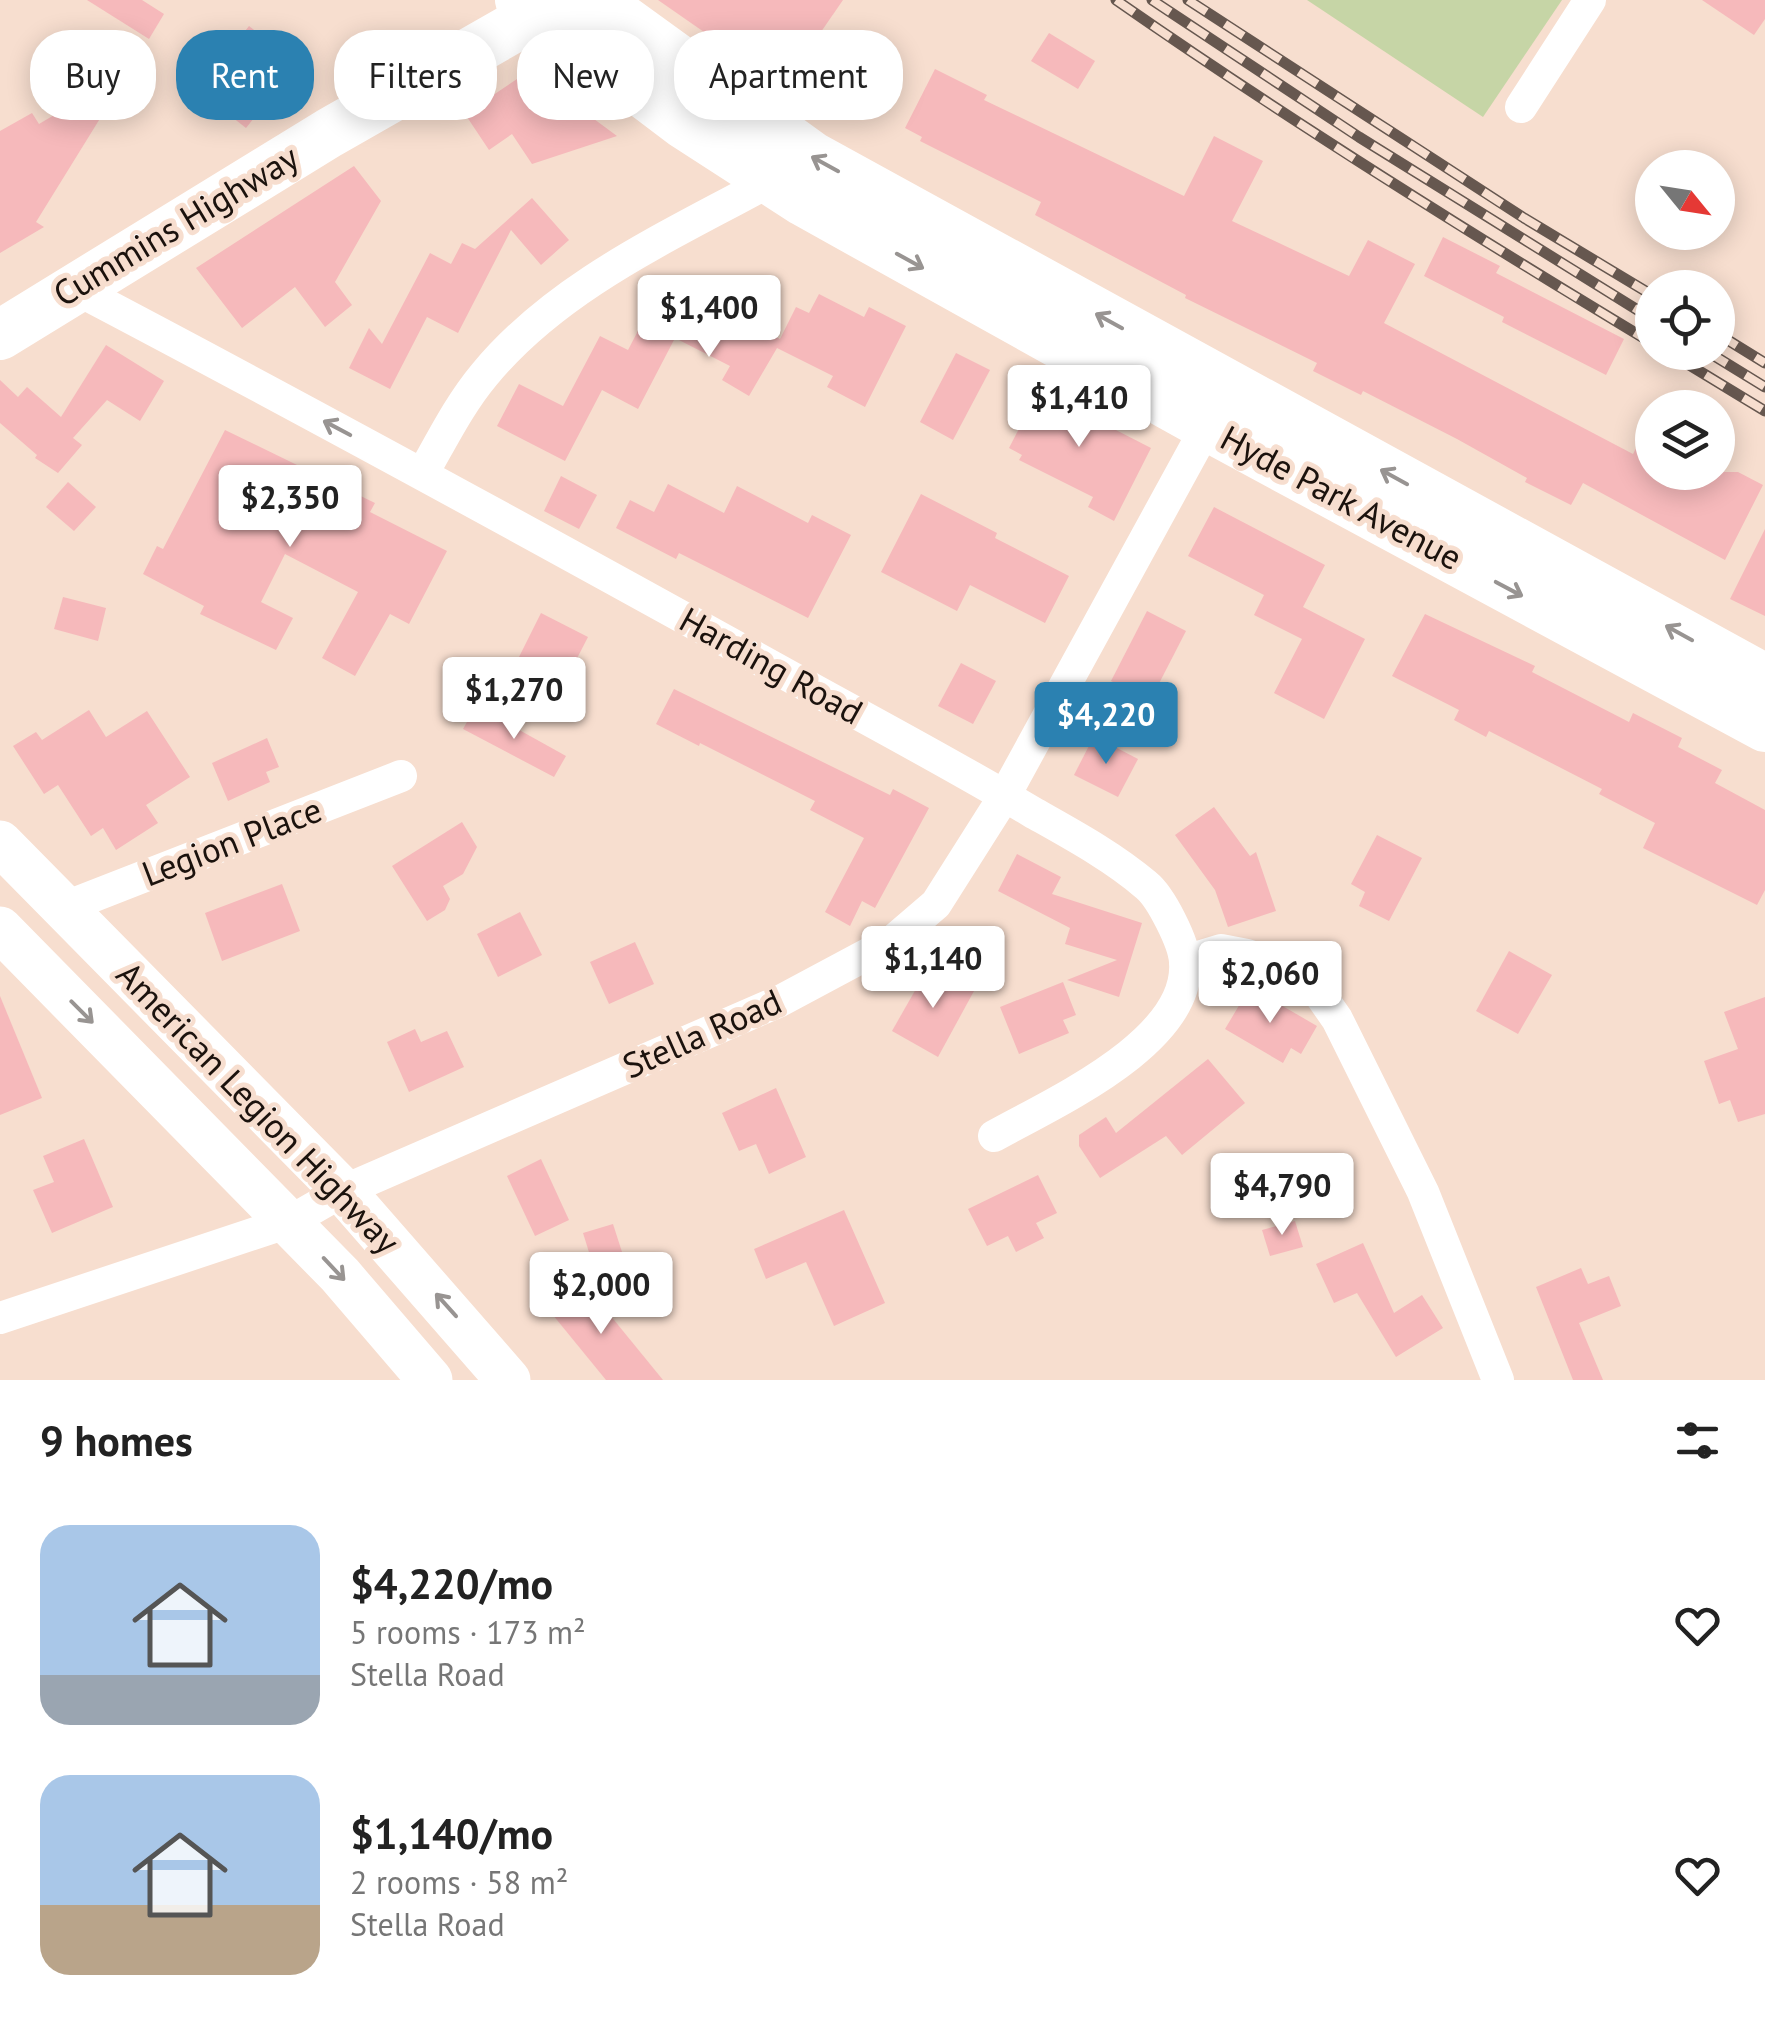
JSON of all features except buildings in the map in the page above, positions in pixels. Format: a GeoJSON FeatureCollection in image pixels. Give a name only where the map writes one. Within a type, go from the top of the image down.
{"type":"FeatureCollection","features":[{"type":"Feature","properties":{"kind":"main road","name":"Hyde Park Avenue"},"geometry":{"type":"LineString","coordinates":[[596,0],[813,157],[1217,406],[1765,727]]}},
{"type":"Feature","properties":{"kind":"main road","name":"Hyde Park Avenue"},"geometry":{"type":"LineString","coordinates":[[540,5],[684,124],[770,181],[1765,680]]}},
{"type":"Feature","properties":{"kind":"main road","name":"Cummins Highway"},"geometry":{"type":"LineString","coordinates":[[0,335],[540,5]]}},
{"type":"Feature","properties":{"kind":"main road","name":"American Legion Highway"},"geometry":{"type":"LineString","coordinates":[[0,843],[343,1191],[508,1380]]}},
{"type":"Feature","properties":{"kind":"main road","name":"American Legion Highway"},"geometry":{"type":"LineString","coordinates":[[4,940],[340,1274],[430,1380]]}},
{"type":"Feature","properties":{"kind":"street"},"geometry":{"type":"LineString","coordinates":[[1520,107],[1590,0]]}},
{"type":"Feature","properties":{"kind":"street"},"geometry":{"type":"LineString","coordinates":[[423,474],[463,402],[534,324],[606,272],[770,181]]}},
{"type":"Feature","properties":{"kind":"street","name":"Harding Road"},"geometry":{"type":"LineString","coordinates":[[74,288],[423,474],[1005,795],[1104,854],[1151,888],[1181,941],[1185,960]]}},
{"type":"Feature","properties":{"kind":"street","name":"Stella Road"},"geometry":{"type":"LineString","coordinates":[[0,1318],[289,1222],[343,1191],[780,1001],[894,940],[936,904],[1005,795],[1217,406]]}},
{"type":"Feature","properties":{"kind":"street","name":"Legion Place"},"geometry":{"type":"LineString","coordinates":[[63,908],[401,776]]}},
{"type":"Feature","properties":{"kind":"street"},"geometry":{"type":"LineString","coordinates":[[994,1136],[1092,1082],[1154,1035],[1184,989],[1185,960],[1221,950],[1278,965],[1316,989],[1337,1019],[1423,1192],[1498,1380]]}},
{"type":"Feature","properties":{"kind":"green space"},"geometry":{"type":"Polygon","coordinates":[[[1307,0],[1562,0],[1483,117],[1307,0]]]}},
{"type":"Feature","properties":{"kind":"railway"},"geometry":{"type":"LineString","coordinates":[[1116,0],[1381,176],[1635,333]]}},
{"type":"Feature","properties":{"kind":"railway"},"geometry":{"type":"LineString","coordinates":[[1152,0],[1359,137],[1635,308]]}},
{"type":"Feature","properties":{"kind":"railway"},"geometry":{"type":"LineString","coordinates":[[1188,0],[1524,218],[1635,285]]}},
{"type":"Feature","properties":{"kind":"railway"},"geometry":{"type":"LineString","coordinates":[[1735,344],[1765,363]]}},
{"type":"Feature","properties":{"kind":"railway"},"geometry":{"type":"LineString","coordinates":[[1735,369],[1765,387]]}},
{"type":"Feature","properties":{"kind":"railway"},"geometry":{"type":"LineString","coordinates":[[1698,370],[1765,411]]}}]}
